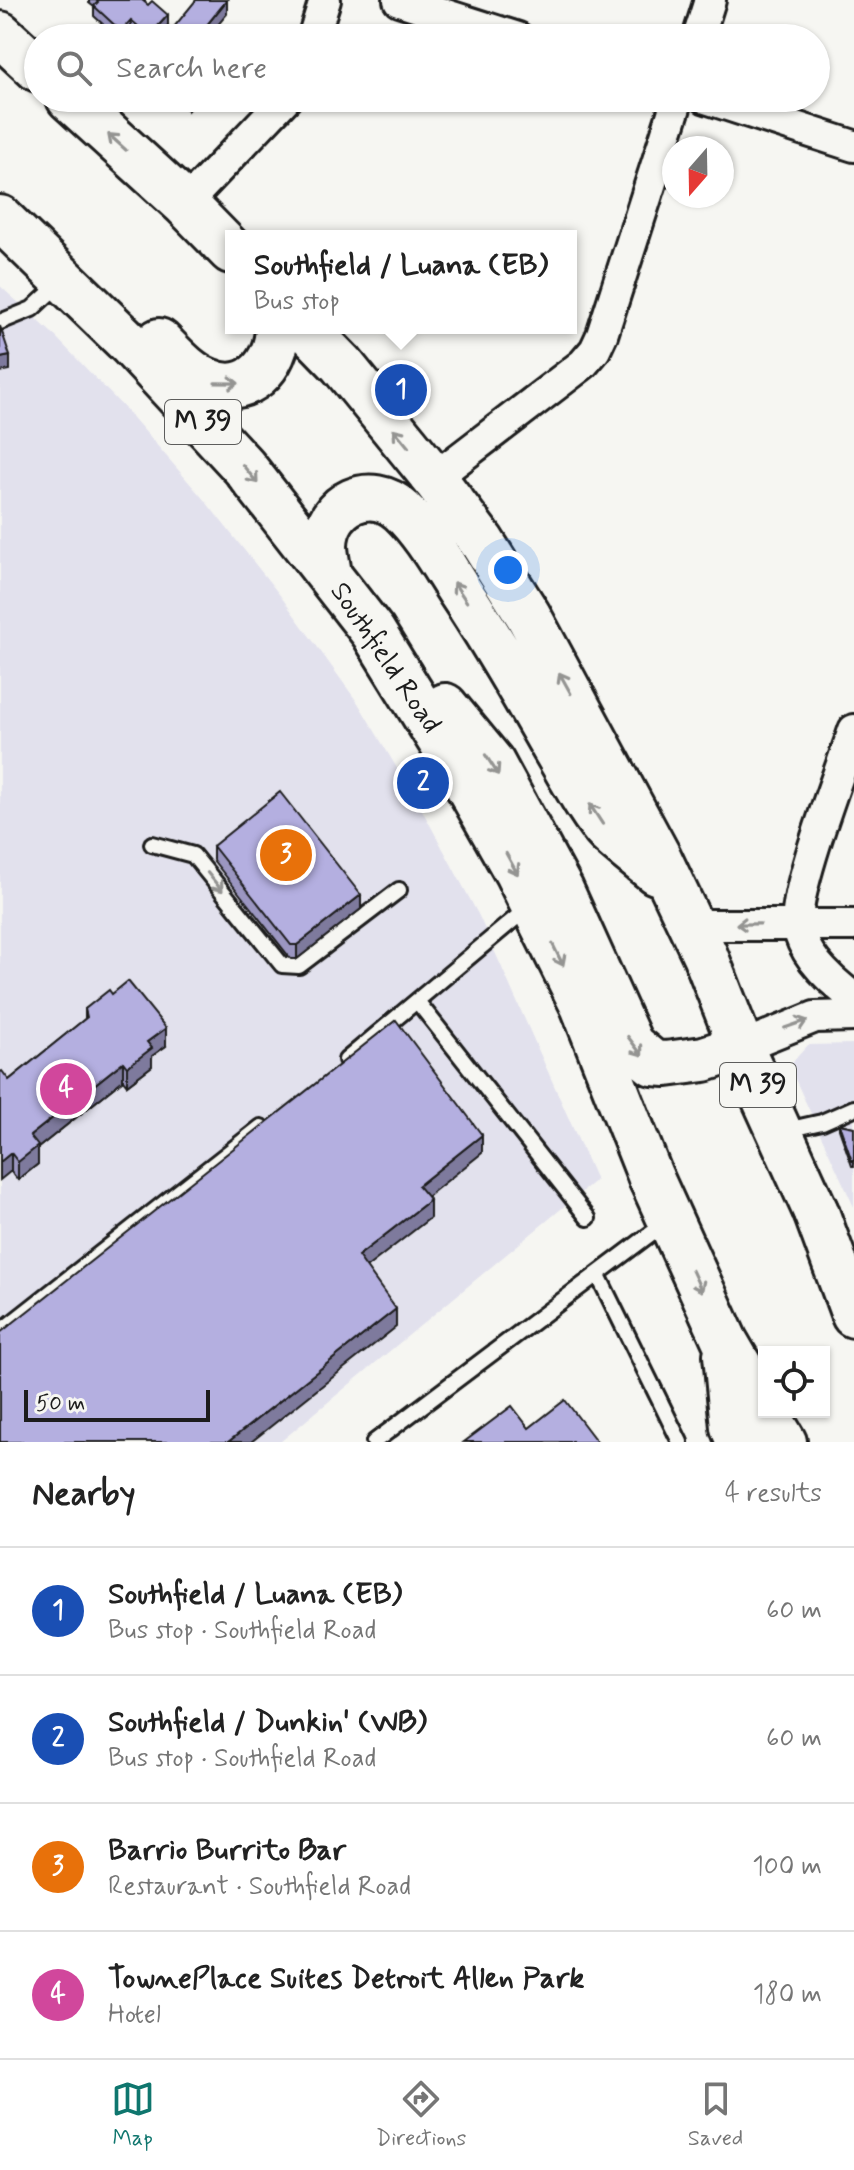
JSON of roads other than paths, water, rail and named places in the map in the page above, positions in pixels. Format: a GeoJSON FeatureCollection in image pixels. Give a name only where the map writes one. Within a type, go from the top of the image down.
{"type":"FeatureCollection","features":[{"type":"Feature","properties":{"kind":"highway"},"geometry":{"type":"LineString","coordinates":[[0,34],[24,56]]}},
{"type":"Feature","properties":{"kind":"highway"},"geometry":{"type":"LineString","coordinates":[[84,112],[225,245]]}},
{"type":"Feature","properties":{"kind":"highway"},"geometry":{"type":"LineString","coordinates":[[0,192],[83,264],[183,364],[209,382],[234,386],[251,380],[266,369],[276,351],[277,334]]}},
{"type":"Feature","properties":{"kind":"highway","name":"Southfield Road"},"geometry":{"type":"LineString","coordinates":[[0,218],[131,345],[244,467],[373,632],[462,776],[533,904],[583,1006],[669,1221]]}},
{"type":"Feature","properties":{"kind":"highway","name":"M 39"},"geometry":{"type":"LineString","coordinates":[[312,334],[342,365],[434,478],[482,542],[528,615],[705,955],[741,1047],[816,1212],[854,1315]]}},
{"type":"Feature","properties":{"kind":"highway"},"geometry":{"type":"LineString","coordinates":[[329,575],[325,545],[328,530],[340,509],[358,498],[372,496],[401,510],[432,550],[490,637],[565,767],[607,831],[681,906]]}},
{"type":"Feature","properties":{"kind":"highway"},"geometry":{"type":"LineString","coordinates":[[398,672],[440,700],[492,763],[561,890],[631,1045],[653,1063],[666,1064],[704,1059],[741,1047]]}},
{"type":"Feature","properties":{"kind":"highway"},"geometry":{"type":"LineString","coordinates":[[816,1212],[850,1248],[854,1257]]}},
{"type":"Feature","properties":{"kind":"highway","name":"M 39"},"geometry":{"type":"LineString","coordinates":[[669,1221],[725,1341],[758,1398]]}},
{"type":"Feature","properties":{"kind":"highway"},"geometry":{"type":"LineString","coordinates":[[725,1341],[733,1427],[739,1442]]}},
{"type":"Feature","properties":{"kind":"highway","name":"M 39"},"geometry":{"type":"LineString","coordinates":[[770,1418],[784,1442]]}},
{"type":"Feature","properties":{"kind":"street"},"geometry":{"type":"LineString","coordinates":[[317,24],[325,0]]}},
{"type":"Feature","properties":{"kind":"street"},"geometry":{"type":"LineString","coordinates":[[399,0],[474,24]]}},
{"type":"Feature","properties":{"kind":"street"},"geometry":{"type":"LineString","coordinates":[[702,24],[710,0]]}},
{"type":"Feature","properties":{"kind":"street"},"geometry":{"type":"LineString","coordinates":[[185,204],[273,112]]}},
{"type":"Feature","properties":{"kind":"street"},"geometry":{"type":"LineString","coordinates":[[434,478],[583,364],[595,350],[673,112]]}},
{"type":"Feature","properties":{"kind":"street"},"geometry":{"type":"LineString","coordinates":[[749,112],[854,146]]}},
{"type":"Feature","properties":{"kind":"street"},"geometry":{"type":"LineString","coordinates":[[854,730],[811,859],[797,923],[803,943],[817,963],[854,998]]}},
{"type":"Feature","properties":{"kind":"street"},"geometry":{"type":"LineString","coordinates":[[681,906],[797,923],[854,925]]}},
{"type":"Feature","properties":{"kind":"street"},"geometry":{"type":"LineString","coordinates":[[741,1047],[815,1017],[854,1016]]}},
{"type":"Feature","properties":{"kind":"lane"},"geometry":{"type":"LineString","coordinates":[[0,322],[32,309],[63,279]]}},
{"type":"Feature","properties":{"kind":"lane"},"geometry":{"type":"LineString","coordinates":[[152,844],[193,855],[282,965],[289,967],[299,966],[399,890]]}},
{"type":"Feature","properties":{"kind":"lane"},"geometry":{"type":"LineString","coordinates":[[334,1070],[533,904]]}},
{"type":"Feature","properties":{"kind":"lane"},"geometry":{"type":"LineString","coordinates":[[417,1001],[588,1218]]}},
{"type":"Feature","properties":{"kind":"lane"},"geometry":{"type":"LineString","coordinates":[[780,1132],[822,1122],[854,1108]]}},
{"type":"Feature","properties":{"kind":"lane"},"geometry":{"type":"LineString","coordinates":[[0,1332],[274,1117]]}},
{"type":"Feature","properties":{"kind":"lane"},"geometry":{"type":"LineString","coordinates":[[374,1442],[669,1221]]}},
{"type":"Feature","properties":{"kind":"lane"},"geometry":{"type":"LineString","coordinates":[[598,1275],[680,1442]]}},
{"type":"Feature","properties":{"kind":"place","name":"Southfield / Luana (EB)"},"geometry":{"type":"Point","coordinates":[401,390]}},
{"type":"Feature","properties":{"kind":"place","name":"Southfield / Dunkin' (WB)"},"geometry":{"type":"Point","coordinates":[423,783]}},
{"type":"Feature","properties":{"kind":"place","name":"Barrio Burrito Bar"},"geometry":{"type":"Point","coordinates":[286,855]}},
{"type":"Feature","properties":{"kind":"place","name":"TownePlace Suites Detroit Allen Park"},"geometry":{"type":"Point","coordinates":[66,1089]}}]}
